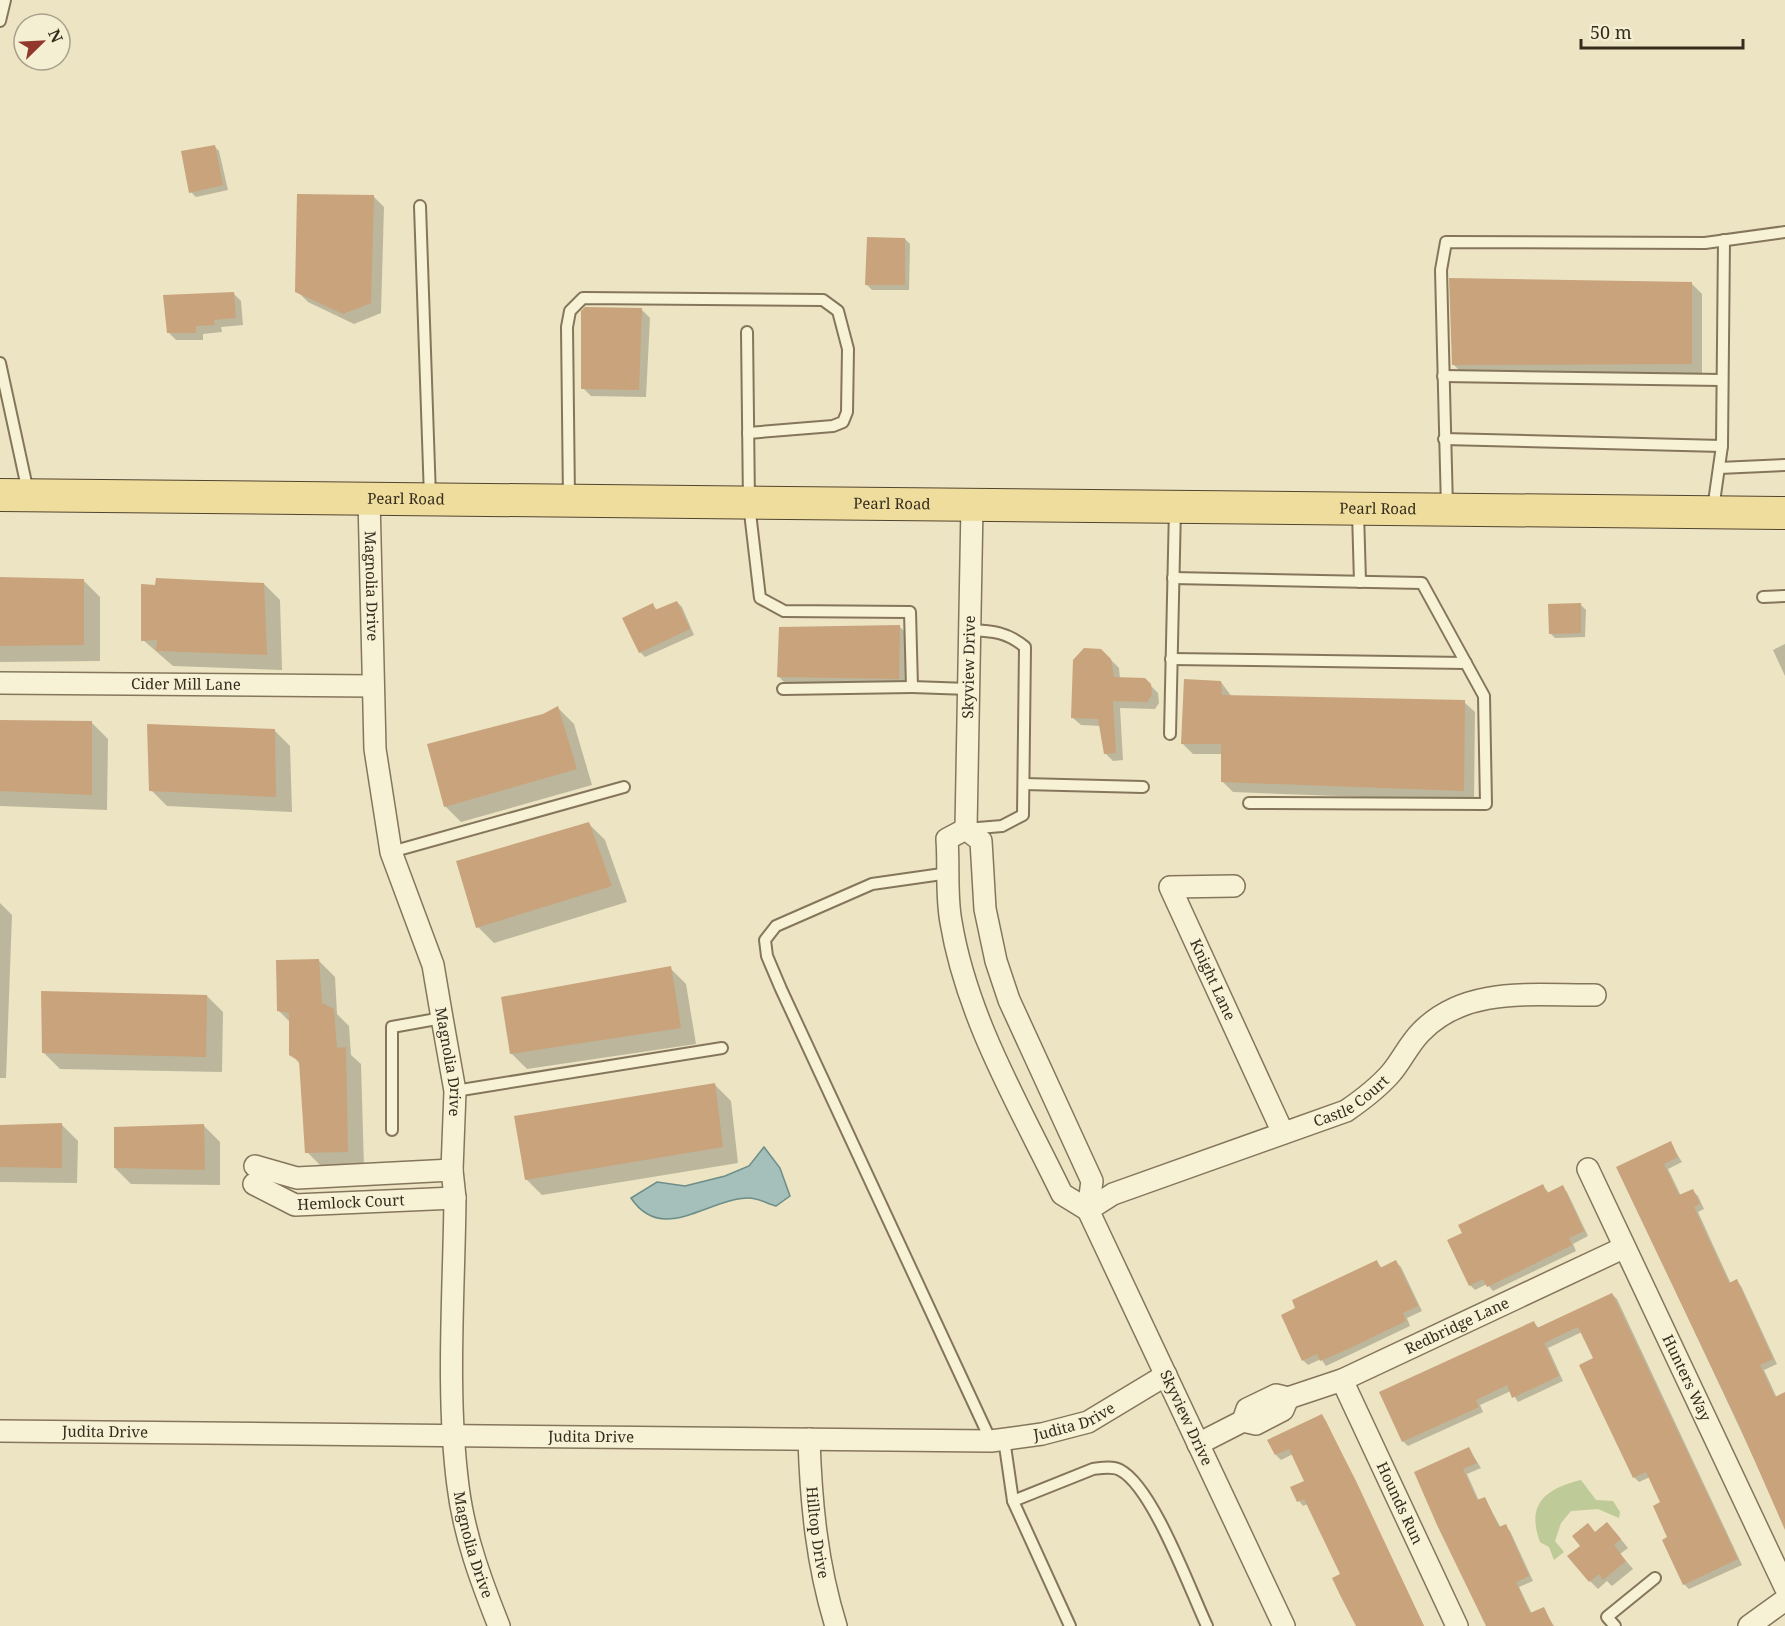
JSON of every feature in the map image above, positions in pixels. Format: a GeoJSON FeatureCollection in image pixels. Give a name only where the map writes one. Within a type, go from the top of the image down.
{"type":"FeatureCollection","features":[{"type":"Feature","properties":{"kind":"main road","name":"Pearl Road"},"geometry":{"type":"LineString","coordinates":[[14,495],[1785,513]]}},
{"type":"Feature","properties":{"kind":"street","name":"Magnolia Drive"},"geometry":{"type":"LineString","coordinates":[[369,499],[375,749],[391,852],[433,965],[455,1091],[452,1170],[454,1198],[453,1436],[458,1488],[466,1531],[481,1581],[499,1626]]}},
{"type":"Feature","properties":{"kind":"street","name":"Skyview Drive"},"geometry":{"type":"LineString","coordinates":[[966,829],[972,506]]}},
{"type":"Feature","properties":{"kind":"street","name":"Cider Mill Lane"},"geometry":{"type":"LineString","coordinates":[[0,683],[374,686]]}},
{"type":"Feature","properties":{"kind":"street"},"geometry":{"type":"LineString","coordinates":[[966,829],[981,841],[985,909],[996,961],[1010,1000],[1092,1181],[1088,1210],[1062,1194],[975,1011],[962,972],[950,920],[948,839],[966,829]]}},
{"type":"Feature","properties":{"kind":"street","name":"Knight Lane"},"geometry":{"type":"LineString","coordinates":[[1234,886],[1170,887],[1283,1132]]}},
{"type":"Feature","properties":{"kind":"street","name":"Castle Court"},"geometry":{"type":"LineString","coordinates":[[1088,1210],[1113,1194],[1346,1111],[1366,1097],[1391,1073],[1419,1034],[1437,1017],[1458,1005],[1483,997],[1595,995]]}},
{"type":"Feature","properties":{"kind":"street","name":"Hunters Way"},"geometry":{"type":"LineString","coordinates":[[1588,1169],[1623,1248],[1785,1587]]}},
{"type":"Feature","properties":{"kind":"street","name":"Hemlock Court"},"geometry":{"type":"LineString","coordinates":[[452,1170],[297,1178],[254,1175],[295,1205],[454,1198]]}},
{"type":"Feature","properties":{"kind":"street","name":"Skyview Drive"},"geometry":{"type":"LineString","coordinates":[[1088,1210],[1284,1626]]}},
{"type":"Feature","properties":{"kind":"street","name":"Redbridge Lane"},"geometry":{"type":"LineString","coordinates":[[1198,1444],[1243,1420],[1247,1409],[1276,1395],[1288,1398],[1342,1380],[1623,1248]]}},
{"type":"Feature","properties":{"kind":"street","name":"Judita Drive"},"geometry":{"type":"LineString","coordinates":[[0,1431],[997,1440],[1042,1434],[1088,1422],[1166,1375]]}},
{"type":"Feature","properties":{"kind":"street","name":"Hounds Run"},"geometry":{"type":"LineString","coordinates":[[1342,1380],[1457,1626]]}},
{"type":"Feature","properties":{"kind":"street","name":"Hilltop Drive"},"geometry":{"type":"LineString","coordinates":[[809,1439],[816,1544],[836,1626]]}},
{"type":"Feature","properties":{"kind":"street"},"geometry":{"type":"LineString","coordinates":[[1749,1626],[1785,1600]]}},
{"type":"Feature","properties":{"kind":"lane"},"geometry":{"type":"LineString","coordinates":[[0,21],[5,0]]}},
{"type":"Feature","properties":{"kind":"lane"},"geometry":{"type":"LineString","coordinates":[[420,206],[430,500]]}},
{"type":"Feature","properties":{"kind":"lane"},"geometry":{"type":"LineString","coordinates":[[1447,508],[1441,270],[1446,243],[1705,243],[1785,232]]}},
{"type":"Feature","properties":{"kind":"lane"},"geometry":{"type":"LineString","coordinates":[[1713,512],[1722,447],[1724,240]]}},
{"type":"Feature","properties":{"kind":"lane"},"geometry":{"type":"LineString","coordinates":[[569,502],[567,327],[570,311],[583,298],[823,300],[838,310],[848,349],[846,412],[843,422],[833,426],[748,433]]}},
{"type":"Feature","properties":{"kind":"lane"},"geometry":{"type":"LineString","coordinates":[[747,332],[749,504],[760,598],[784,611],[910,612],[912,687]]}},
{"type":"Feature","properties":{"kind":"lane"},"geometry":{"type":"LineString","coordinates":[[0,363],[14,495]]}},
{"type":"Feature","properties":{"kind":"lane"},"geometry":{"type":"LineString","coordinates":[[1443,376],[1722,380]]}},
{"type":"Feature","properties":{"kind":"lane"},"geometry":{"type":"LineString","coordinates":[[1444,439],[1722,447]]}},
{"type":"Feature","properties":{"kind":"lane"},"geometry":{"type":"LineString","coordinates":[[1719,468],[1785,465]]}},
{"type":"Feature","properties":{"kind":"lane"},"geometry":{"type":"LineString","coordinates":[[1170,734],[1175,508]]}},
{"type":"Feature","properties":{"kind":"lane"},"geometry":{"type":"LineString","coordinates":[[1358,509],[1359,582]]}},
{"type":"Feature","properties":{"kind":"lane"},"geometry":{"type":"LineString","coordinates":[[1173,578],[1422,583],[1484,696],[1486,804],[1250,804]]}},
{"type":"Feature","properties":{"kind":"lane"},"geometry":{"type":"LineString","coordinates":[[1763,597],[1785,596]]}},
{"type":"Feature","properties":{"kind":"lane"},"geometry":{"type":"LineString","coordinates":[[966,829],[1002,826],[1023,815],[1024,784],[1025,647],[1012,636],[996,631],[970,630]]}},
{"type":"Feature","properties":{"kind":"lane"},"geometry":{"type":"LineString","coordinates":[[1171,659],[1466,663]]}},
{"type":"Feature","properties":{"kind":"lane"},"geometry":{"type":"LineString","coordinates":[[783,689],[912,687],[969,689]]}},
{"type":"Feature","properties":{"kind":"lane"},"geometry":{"type":"LineString","coordinates":[[1024,784],[1143,787]]}},
{"type":"Feature","properties":{"kind":"lane"},"geometry":{"type":"LineString","coordinates":[[391,852],[624,787]]}},
{"type":"Feature","properties":{"kind":"lane"},"geometry":{"type":"LineString","coordinates":[[949,873],[872,884],[776,926],[765,940],[767,956],[997,1440],[1013,1502],[1070,1626]]}},
{"type":"Feature","properties":{"kind":"lane"},"geometry":{"type":"LineString","coordinates":[[392,1130],[392,1027],[442,1018]]}},
{"type":"Feature","properties":{"kind":"lane"},"geometry":{"type":"LineString","coordinates":[[455,1091],[722,1048]]}},
{"type":"Feature","properties":{"kind":"lane"},"geometry":{"type":"LineString","coordinates":[[1013,1502],[1093,1469],[1107,1467],[1120,1470],[1137,1483],[1152,1507],[1207,1626]]}},
{"type":"Feature","properties":{"kind":"lane"},"geometry":{"type":"LineString","coordinates":[[1615,1626],[1607,1617],[1655,1578]]}},
{"type":"Feature","properties":{"kind":"green space"},"geometry":{"type":"Polygon","coordinates":[[[1581,1480],[1596,1500],[1613,1501],[1620,1512],[1619,1518],[1598,1509],[1571,1511],[1561,1523],[1555,1541],[1564,1552],[1554,1560],[1549,1547],[1540,1542],[1535,1518],[1537,1508],[1542,1500],[1557,1488],[1581,1480]]]}},
{"type":"Feature","properties":{"kind":"water"},"geometry":{"type":"Polygon","coordinates":[[[764,1147],[780,1168],[790,1196],[776,1206],[749,1198],[734,1200],[671,1219],[657,1218],[643,1211],[631,1198],[657,1182],[685,1186],[725,1176],[749,1166],[764,1147]]]}},
{"type":"Feature","properties":{"kind":"building"},"geometry":{"type":"Polygon","coordinates":[[[215,145],[223,185],[189,193],[181,151],[215,145]]]}},
{"type":"Feature","properties":{"kind":"building"},"geometry":{"type":"Polygon","coordinates":[[[297,194],[374,195],[371,303],[343,314],[295,292],[297,194]]]}},
{"type":"Feature","properties":{"kind":"building"},"geometry":{"type":"Polygon","coordinates":[[[867,237],[905,238],[905,285],[865,285],[867,237]]]}},
{"type":"Feature","properties":{"kind":"building"},"geometry":{"type":"Polygon","coordinates":[[[1449,278],[1692,282],[1692,364],[1452,365],[1449,278]]]}},
{"type":"Feature","properties":{"kind":"building"},"geometry":{"type":"Polygon","coordinates":[[[234,292],[236,318],[214,320],[215,325],[196,326],[196,333],[167,333],[163,295],[234,292]]]}},
{"type":"Feature","properties":{"kind":"building"},"geometry":{"type":"Polygon","coordinates":[[[585,307],[642,308],[639,390],[581,389],[581,311],[585,307]]]}},
{"type":"Feature","properties":{"kind":"building"},"geometry":{"type":"Polygon","coordinates":[[[0,577],[84,579],[84,645],[0,646],[0,577]]]}},
{"type":"Feature","properties":{"kind":"building"},"geometry":{"type":"Polygon","coordinates":[[[156,578],[264,583],[267,655],[156,651],[157,640],[141,641],[141,584],[155,585],[156,578]]]}},
{"type":"Feature","properties":{"kind":"building"},"geometry":{"type":"Polygon","coordinates":[[[677,601],[690,629],[639,653],[622,618],[653,603],[655,610],[677,601]]]}},
{"type":"Feature","properties":{"kind":"building"},"geometry":{"type":"Polygon","coordinates":[[[1581,603],[1581,633],[1549,634],[1548,604],[1581,603]]]}},
{"type":"Feature","properties":{"kind":"building"},"geometry":{"type":"Polygon","coordinates":[[[900,625],[899,679],[777,677],[779,627],[900,625]]]}},
{"type":"Feature","properties":{"kind":"building"},"geometry":{"type":"Polygon","coordinates":[[[1084,648],[1101,649],[1111,659],[1114,677],[1145,678],[1151,684],[1152,695],[1147,702],[1113,701],[1116,753],[1104,754],[1098,719],[1071,718],[1073,660],[1084,648]]]}},
{"type":"Feature","properties":{"kind":"building"},"geometry":{"type":"Polygon","coordinates":[[[1184,679],[1221,681],[1222,695],[1465,700],[1464,791],[1221,782],[1221,744],[1181,744],[1184,679]]]}},
{"type":"Feature","properties":{"kind":"building"},"geometry":{"type":"Polygon","coordinates":[[[558,706],[577,769],[444,807],[427,744],[543,714],[558,706]]]}},
{"type":"Feature","properties":{"kind":"building"},"geometry":{"type":"Polygon","coordinates":[[[0,720],[92,721],[92,795],[0,791],[0,720]]]}},
{"type":"Feature","properties":{"kind":"building"},"geometry":{"type":"Polygon","coordinates":[[[147,724],[275,729],[276,797],[149,791],[147,724]]]}},
{"type":"Feature","properties":{"kind":"building"},"geometry":{"type":"Polygon","coordinates":[[[589,822],[612,886],[476,928],[456,861],[589,822]]]}},
{"type":"Feature","properties":{"kind":"building"},"geometry":{"type":"Polygon","coordinates":[[[319,959],[322,1003],[334,1009],[337,1048],[346,1047],[348,1152],[305,1153],[299,1061],[289,1055],[289,1013],[277,1011],[276,960],[319,959]]]}},
{"type":"Feature","properties":{"kind":"building"},"geometry":{"type":"Polygon","coordinates":[[[671,966],[681,1028],[510,1054],[501,997],[671,966]]]}},
{"type":"Feature","properties":{"kind":"building"},"geometry":{"type":"Polygon","coordinates":[[[41,991],[207,995],[206,1057],[42,1053],[41,991]]]}},
{"type":"Feature","properties":{"kind":"building"},"geometry":{"type":"Polygon","coordinates":[[[715,1083],[723,1147],[525,1180],[514,1116],[715,1083]]]}},
{"type":"Feature","properties":{"kind":"building"},"geometry":{"type":"Polygon","coordinates":[[[62,1123],[62,1168],[0,1167],[0,1125],[62,1123]]]}},
{"type":"Feature","properties":{"kind":"building"},"geometry":{"type":"Polygon","coordinates":[[[204,1124],[205,1170],[114,1168],[114,1127],[204,1124]]]}},
{"type":"Feature","properties":{"kind":"building"},"geometry":{"type":"Polygon","coordinates":[[[1671,1141],[1678,1157],[1664,1164],[1679,1195],[1693,1189],[1700,1204],[1694,1207],[1729,1283],[1737,1279],[1773,1359],[1760,1365],[1775,1397],[1785,1392],[1785,1530],[1739,1425],[1616,1167],[1671,1141]]]}},
{"type":"Feature","properties":{"kind":"building"},"geometry":{"type":"Polygon","coordinates":[[[1543,1184],[1547,1193],[1563,1185],[1584,1231],[1569,1238],[1572,1245],[1487,1287],[1483,1279],[1469,1286],[1447,1240],[1462,1233],[1458,1225],[1543,1184]]]}},
{"type":"Feature","properties":{"kind":"building"},"geometry":{"type":"Polygon","coordinates":[[[1377,1260],[1380,1268],[1396,1260],[1418,1306],[1403,1313],[1406,1321],[1348,1349],[1320,1361],[1317,1354],[1302,1361],[1281,1315],[1295,1308],[1292,1300],[1377,1260]]]}},
{"type":"Feature","properties":{"kind":"building"},"geometry":{"type":"Polygon","coordinates":[[[1612,1293],[1738,1559],[1683,1585],[1662,1540],[1667,1537],[1653,1506],[1660,1502],[1646,1472],[1633,1478],[1579,1365],[1593,1358],[1578,1327],[1544,1343],[1559,1376],[1512,1398],[1507,1385],[1476,1400],[1479,1407],[1402,1442],[1379,1392],[1534,1321],[1537,1328],[1612,1293]]]}},
{"type":"Feature","properties":{"kind":"building"},"geometry":{"type":"Polygon","coordinates":[[[1322,1414],[1424,1626],[1356,1626],[1340,1595],[1332,1578],[1340,1574],[1304,1499],[1297,1502],[1290,1487],[1304,1481],[1289,1449],[1275,1455],[1267,1440],[1322,1414]]]}},
{"type":"Feature","properties":{"kind":"building"},"geometry":{"type":"Polygon","coordinates":[[[1469,1447],[1477,1463],[1463,1469],[1477,1500],[1485,1497],[1499,1527],[1506,1524],[1529,1576],[1516,1582],[1530,1613],[1544,1607],[1553,1626],[1486,1626],[1437,1525],[1414,1472],[1469,1447]]]}},
{"type":"Feature","properties":{"kind":"building"},"geometry":{"type":"Polygon","coordinates":[[[1607,1522],[1621,1539],[1614,1545],[1626,1561],[1603,1580],[1599,1574],[1589,1582],[1567,1556],[1580,1546],[1572,1536],[1588,1523],[1595,1532],[1607,1522]]]}}]}
